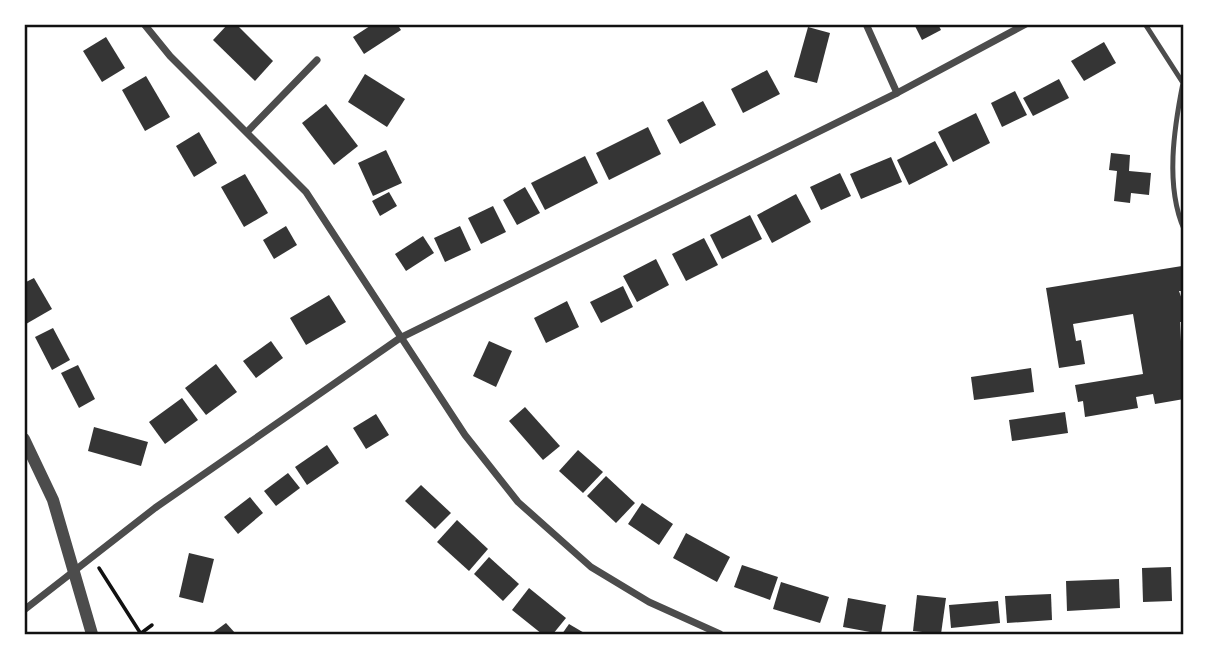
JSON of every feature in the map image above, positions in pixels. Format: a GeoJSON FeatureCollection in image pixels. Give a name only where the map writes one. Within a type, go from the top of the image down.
{"type":"FeatureCollection","features":[{"type":"Feature","properties":{"kind":"street"},"geometry":{"type":"LineString","coordinates":[[144,24],[170,56],[248,131],[306,192],[465,435],[518,502],[591,567],[649,602],[720,635]]}},
{"type":"Feature","properties":{"kind":"street"},"geometry":{"type":"LineString","coordinates":[[866,24],[897,93]]}},
{"type":"Feature","properties":{"kind":"street"},"geometry":{"type":"LineString","coordinates":[[24,610],[75,572],[91,556],[400,338],[897,93],[1026,24]]}},
{"type":"Feature","properties":{"kind":"street"},"geometry":{"type":"LineString","coordinates":[[248,131],[317,60]]}},
{"type":"Feature","properties":{"kind":"street"},"geometry":{"type":"LineString","coordinates":[[24,439],[53,500],[92,635]]}},
{"type":"Feature","properties":{"kind":"lane"},"geometry":{"type":"LineString","coordinates":[[1145,24],[1183,83],[1174,146],[1176,211],[1184,229]]}},
{"type":"Feature","properties":{"kind":"path"},"geometry":{"type":"LineString","coordinates":[[91,556],[140,634],[152,625]]}},
{"type":"Feature","properties":{"kind":"building"},"geometry":{"type":"Polygon","coordinates":[[[228,24],[236,24],[273,61],[255,81],[213,40],[228,24]]]}},
{"type":"Feature","properties":{"kind":"building"},"geometry":{"type":"Polygon","coordinates":[[[373,24],[397,24],[401,30],[364,54],[353,37],[373,24]]]}},
{"type":"Feature","properties":{"kind":"building"},"geometry":{"type":"Polygon","coordinates":[[[914,24],[938,24],[941,30],[922,40],[914,24]]]}},
{"type":"Feature","properties":{"kind":"building"},"geometry":{"type":"Polygon","coordinates":[[[808,27],[830,33],[817,83],[794,77],[808,27]]]}},
{"type":"Feature","properties":{"kind":"building"},"geometry":{"type":"Polygon","coordinates":[[[106,37],[125,68],[102,82],[83,51],[106,37]]]}},
{"type":"Feature","properties":{"kind":"building"},"geometry":{"type":"Polygon","coordinates":[[[1104,42],[1116,63],[1084,81],[1071,61],[1104,42]]]}},
{"type":"Feature","properties":{"kind":"building"},"geometry":{"type":"Polygon","coordinates":[[[767,70],[780,94],[743,113],[731,89],[767,70]]]}},
{"type":"Feature","properties":{"kind":"building"},"geometry":{"type":"Polygon","coordinates":[[[365,74],[405,99],[387,127],[348,102],[365,74]]]}},
{"type":"Feature","properties":{"kind":"building"},"geometry":{"type":"Polygon","coordinates":[[[146,76],[170,117],[145,131],[122,90],[146,76]]]}},
{"type":"Feature","properties":{"kind":"building"},"geometry":{"type":"Polygon","coordinates":[[[1059,79],[1069,98],[1033,116],[1023,98],[1059,79]]]}},
{"type":"Feature","properties":{"kind":"building"},"geometry":{"type":"Polygon","coordinates":[[[1015,91],[1027,115],[1002,127],[991,103],[1015,91]]]}},
{"type":"Feature","properties":{"kind":"building"},"geometry":{"type":"Polygon","coordinates":[[[703,101],[716,125],[680,144],[667,120],[703,101]]]}},
{"type":"Feature","properties":{"kind":"building"},"geometry":{"type":"Polygon","coordinates":[[[326,104],[358,146],[334,165],[302,123],[326,104]]]}},
{"type":"Feature","properties":{"kind":"building"},"geometry":{"type":"Polygon","coordinates":[[[976,113],[990,143],[953,162],[938,132],[976,113]]]}},
{"type":"Feature","properties":{"kind":"building"},"geometry":{"type":"Polygon","coordinates":[[[648,127],[661,154],[609,180],[596,153],[648,127]]]}},
{"type":"Feature","properties":{"kind":"building"},"geometry":{"type":"Polygon","coordinates":[[[199,132],[217,163],[194,177],[176,146],[199,132]]]}},
{"type":"Feature","properties":{"kind":"building"},"geometry":{"type":"Polygon","coordinates":[[[935,141],[948,165],[909,185],[897,160],[935,141]]]}},
{"type":"Feature","properties":{"kind":"building"},"geometry":{"type":"Polygon","coordinates":[[[386,150],[402,183],[373,196],[358,163],[386,150]]]}},
{"type":"Feature","properties":{"kind":"building"},"geometry":{"type":"Polygon","coordinates":[[[1111,153],[1130,155],[1129,171],[1151,173],[1149,195],[1131,193],[1130,203],[1114,201],[1117,171],[1109,170],[1111,153]]]}},
{"type":"Feature","properties":{"kind":"building"},"geometry":{"type":"Polygon","coordinates":[[[585,156],[598,183],[545,210],[531,183],[585,156]]]}},
{"type":"Feature","properties":{"kind":"building"},"geometry":{"type":"Polygon","coordinates":[[[891,157],[902,182],[861,199],[850,174],[891,157]]]}},
{"type":"Feature","properties":{"kind":"building"},"geometry":{"type":"Polygon","coordinates":[[[840,173],[851,196],[821,210],[810,187],[840,173]]]}},
{"type":"Feature","properties":{"kind":"building"},"geometry":{"type":"Polygon","coordinates":[[[245,174],[268,213],[244,227],[221,187],[245,174]]]}},
{"type":"Feature","properties":{"kind":"building"},"geometry":{"type":"Polygon","coordinates":[[[525,187],[540,213],[517,225],[503,200],[525,187]]]}},
{"type":"Feature","properties":{"kind":"building"},"geometry":{"type":"Polygon","coordinates":[[[389,192],[397,206],[380,216],[372,201],[389,192]]]}},
{"type":"Feature","properties":{"kind":"building"},"geometry":{"type":"Polygon","coordinates":[[[796,194],[811,222],[772,243],[757,215],[796,194]]]}},
{"type":"Feature","properties":{"kind":"building"},"geometry":{"type":"Polygon","coordinates":[[[493,206],[506,232],[481,244],[468,218],[493,206]]]}},
{"type":"Feature","properties":{"kind":"building"},"geometry":{"type":"Polygon","coordinates":[[[750,215],[762,239],[722,259],[710,235],[750,215]]]}},
{"type":"Feature","properties":{"kind":"building"},"geometry":{"type":"Polygon","coordinates":[[[286,226],[297,245],[274,259],[263,240],[286,226]]]}},
{"type":"Feature","properties":{"kind":"building"},"geometry":{"type":"Polygon","coordinates":[[[460,226],[471,250],[445,262],[434,238],[460,226]]]}},
{"type":"Feature","properties":{"kind":"building"},"geometry":{"type":"Polygon","coordinates":[[[423,236],[434,253],[406,271],[395,254],[423,236]]]}},
{"type":"Feature","properties":{"kind":"building"},"geometry":{"type":"Polygon","coordinates":[[[704,238],[718,265],[686,281],[672,254],[704,238]]]}},
{"type":"Feature","properties":{"kind":"building"},"geometry":{"type":"Polygon","coordinates":[[[656,259],[669,285],[637,302],[623,276],[656,259]]]}},
{"type":"Feature","properties":{"kind":"building"},"geometry":{"type":"Polygon","coordinates":[[[1182,266],[1184,291],[1179,291],[1184,305],[1184,322],[1180,322],[1184,399],[1155,404],[1153,394],[1136,397],[1138,408],[1085,417],[1083,401],[1078,402],[1075,385],[1143,374],[1133,314],[1073,324],[1076,341],[1081,340],[1085,364],[1059,368],[1046,288],[1182,266]]]}},
{"type":"Feature","properties":{"kind":"building"},"geometry":{"type":"Polygon","coordinates":[[[34,278],[52,309],[26,324],[24,283],[34,278]]]}},
{"type":"Feature","properties":{"kind":"building"},"geometry":{"type":"Polygon","coordinates":[[[623,286],[633,307],[601,323],[590,302],[623,286]]]}},
{"type":"Feature","properties":{"kind":"building"},"geometry":{"type":"Polygon","coordinates":[[[329,295],[346,322],[306,345],[290,318],[329,295]]]}},
{"type":"Feature","properties":{"kind":"building"},"geometry":{"type":"Polygon","coordinates":[[[567,301],[579,327],[546,343],[534,318],[567,301]]]}},
{"type":"Feature","properties":{"kind":"building"},"geometry":{"type":"Polygon","coordinates":[[[53,328],[70,360],[52,370],[35,337],[53,328]]]}},
{"type":"Feature","properties":{"kind":"building"},"geometry":{"type":"Polygon","coordinates":[[[271,341],[283,358],[256,378],[243,361],[271,341]]]}},
{"type":"Feature","properties":{"kind":"building"},"geometry":{"type":"Polygon","coordinates":[[[489,341],[512,351],[496,387],[473,376],[489,341]]]}},
{"type":"Feature","properties":{"kind":"building"},"geometry":{"type":"Polygon","coordinates":[[[216,364],[237,392],[206,415],[185,388],[216,364]]]}},
{"type":"Feature","properties":{"kind":"building"},"geometry":{"type":"Polygon","coordinates":[[[78,365],[95,399],[79,408],[61,373],[78,365]]]}},
{"type":"Feature","properties":{"kind":"building"},"geometry":{"type":"Polygon","coordinates":[[[1031,368],[1034,392],[974,400],[971,377],[1031,368]]]}},
{"type":"Feature","properties":{"kind":"building"},"geometry":{"type":"Polygon","coordinates":[[[182,398],[198,420],[165,444],[149,422],[182,398]]]}},
{"type":"Feature","properties":{"kind":"building"},"geometry":{"type":"Polygon","coordinates":[[[525,407],[560,446],[543,460],[509,421],[525,407]]]}},
{"type":"Feature","properties":{"kind":"building"},"geometry":{"type":"Polygon","coordinates":[[[1065,412],[1068,433],[1012,441],[1009,420],[1065,412]]]}},
{"type":"Feature","properties":{"kind":"building"},"geometry":{"type":"Polygon","coordinates":[[[376,414],[389,435],[366,449],[353,428],[376,414]]]}},
{"type":"Feature","properties":{"kind":"building"},"geometry":{"type":"Polygon","coordinates":[[[94,427],[148,442],[141,466],[88,451],[94,427]]]}},
{"type":"Feature","properties":{"kind":"building"},"geometry":{"type":"Polygon","coordinates":[[[327,445],[339,463],[307,485],[295,467],[327,445]]]}},
{"type":"Feature","properties":{"kind":"building"},"geometry":{"type":"Polygon","coordinates":[[[578,450],[603,472],[583,493],[559,471],[578,450]]]}},
{"type":"Feature","properties":{"kind":"building"},"geometry":{"type":"Polygon","coordinates":[[[288,473],[300,488],[276,506],[264,491],[288,473]]]}},
{"type":"Feature","properties":{"kind":"building"},"geometry":{"type":"Polygon","coordinates":[[[606,476],[635,503],[616,523],[587,496],[606,476]]]}},
{"type":"Feature","properties":{"kind":"building"},"geometry":{"type":"Polygon","coordinates":[[[421,485],[451,513],[435,529],[405,501],[421,485]]]}},
{"type":"Feature","properties":{"kind":"building"},"geometry":{"type":"Polygon","coordinates":[[[250,497],[263,513],[238,534],[224,517],[250,497]]]}},
{"type":"Feature","properties":{"kind":"building"},"geometry":{"type":"Polygon","coordinates":[[[642,503],[673,524],[659,545],[628,524],[642,503]]]}},
{"type":"Feature","properties":{"kind":"building"},"geometry":{"type":"Polygon","coordinates":[[[457,520],[488,549],[469,571],[437,542],[457,520]]]}},
{"type":"Feature","properties":{"kind":"building"},"geometry":{"type":"Polygon","coordinates":[[[686,533],[730,557],[717,582],[673,558],[686,533]]]}},
{"type":"Feature","properties":{"kind":"building"},"geometry":{"type":"Polygon","coordinates":[[[189,553],[214,559],[203,603],[179,597],[189,553]]]}},
{"type":"Feature","properties":{"kind":"building"},"geometry":{"type":"Polygon","coordinates":[[[489,557],[519,584],[503,601],[474,574],[489,557]]]}},
{"type":"Feature","properties":{"kind":"building"},"geometry":{"type":"Polygon","coordinates":[[[742,565],[778,577],[770,600],[734,587],[742,565]]]}},
{"type":"Feature","properties":{"kind":"building"},"geometry":{"type":"Polygon","coordinates":[[[1171,567],[1172,601],[1143,602],[1142,568],[1171,567]]]}},
{"type":"Feature","properties":{"kind":"building"},"geometry":{"type":"Polygon","coordinates":[[[1119,579],[1120,608],[1067,611],[1066,581],[1119,579]]]}},
{"type":"Feature","properties":{"kind":"building"},"geometry":{"type":"Polygon","coordinates":[[[781,582],[829,597],[820,623],[773,609],[781,582]]]}},
{"type":"Feature","properties":{"kind":"building"},"geometry":{"type":"Polygon","coordinates":[[[529,588],[566,618],[553,634],[542,634],[512,610],[529,588]]]}},
{"type":"Feature","properties":{"kind":"building"},"geometry":{"type":"Polygon","coordinates":[[[1051,594],[1052,620],[1007,623],[1005,596],[1051,594]]]}},
{"type":"Feature","properties":{"kind":"building"},"geometry":{"type":"Polygon","coordinates":[[[917,595],[946,598],[941,634],[913,631],[917,595]]]}},
{"type":"Feature","properties":{"kind":"building"},"geometry":{"type":"Polygon","coordinates":[[[848,598],[886,605],[881,634],[843,627],[848,598]]]}},
{"type":"Feature","properties":{"kind":"building"},"geometry":{"type":"Polygon","coordinates":[[[998,601],[1000,623],[951,628],[949,605],[998,601]]]}},
{"type":"Feature","properties":{"kind":"building"},"geometry":{"type":"Polygon","coordinates":[[[226,623],[236,634],[211,634],[226,623]]]}},
{"type":"Feature","properties":{"kind":"building"},"geometry":{"type":"Polygon","coordinates":[[[569,624],[586,634],[562,634],[569,624]]]}}]}
